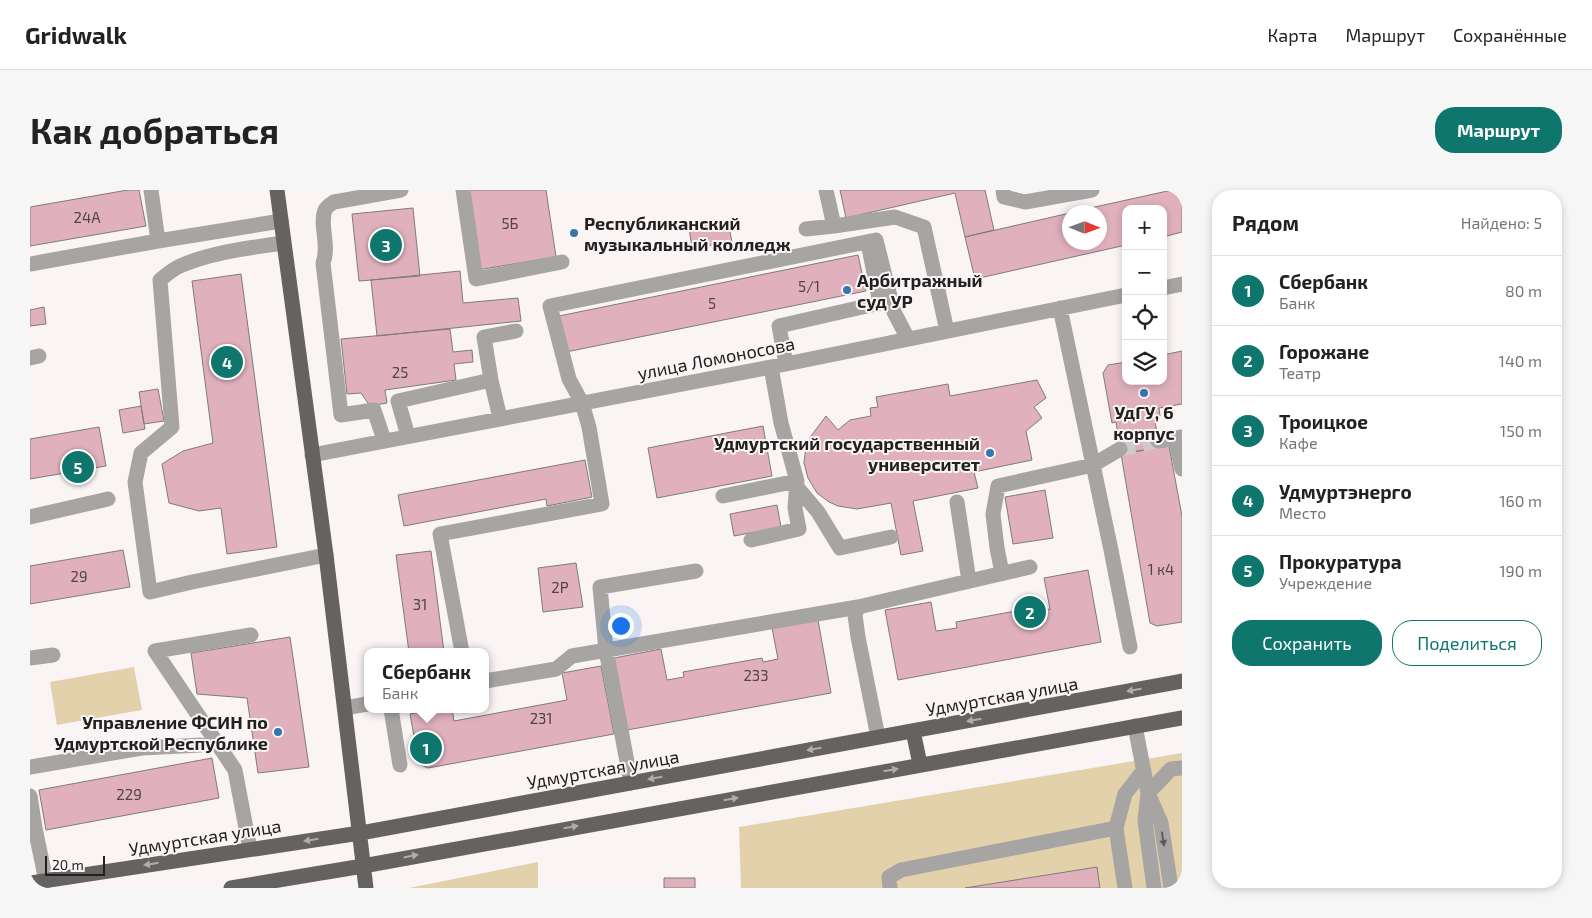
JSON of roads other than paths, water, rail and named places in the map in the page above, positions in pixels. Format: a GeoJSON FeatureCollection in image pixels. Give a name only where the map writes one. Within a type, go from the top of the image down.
{"type":"FeatureCollection","features":[{"type":"Feature","properties":{"kind":"main road"},"geometry":{"type":"LineString","coordinates":[[277,190],[326,555],[366,888]]}},
{"type":"Feature","properties":{"kind":"main road","name":"Удмуртская улица"},"geometry":{"type":"LineString","coordinates":[[30,883],[360,832],[1182,681]]}},
{"type":"Feature","properties":{"kind":"main road"},"geometry":{"type":"LineString","coordinates":[[231,888],[363,866],[1182,718]]}},
{"type":"Feature","properties":{"kind":"main road"},"geometry":{"type":"LineString","coordinates":[[913,731],[920,764]]}},
{"type":"Feature","properties":{"kind":"street"},"geometry":{"type":"LineString","coordinates":[[151,190],[158,241]]}},
{"type":"Feature","properties":{"kind":"street"},"geometry":{"type":"LineString","coordinates":[[384,440],[374,410],[341,415],[323,263],[326,254],[323,217],[326,208],[334,202],[401,190]]}},
{"type":"Feature","properties":{"kind":"street"},"geometry":{"type":"LineString","coordinates":[[463,190],[476,279],[562,262]]}},
{"type":"Feature","properties":{"kind":"street"},"geometry":{"type":"LineString","coordinates":[[826,190],[834,226]]}},
{"type":"Feature","properties":{"kind":"street"},"geometry":{"type":"LineString","coordinates":[[1003,190],[1004,197],[1025,202],[1092,190]]}},
{"type":"Feature","properties":{"kind":"street"},"geometry":{"type":"LineString","coordinates":[[806,229],[895,218],[924,227],[947,331]]}},
{"type":"Feature","properties":{"kind":"street"},"geometry":{"type":"LineString","coordinates":[[30,264],[281,221]]}},
{"type":"Feature","properties":{"kind":"street"},"geometry":{"type":"LineString","coordinates":[[461,648],[440,534],[602,504],[589,427],[582,403],[569,379],[550,306],[876,240],[894,312],[908,339]]}},
{"type":"Feature","properties":{"kind":"street"},"geometry":{"type":"LineString","coordinates":[[751,540],[799,529],[796,508],[797,484],[781,423],[778,366],[779,326],[880,303],[868,242]]}},
{"type":"Feature","properties":{"kind":"street"},"geometry":{"type":"LineString","coordinates":[[284,243],[208,257],[178,266],[160,280],[172,427],[141,453],[135,482],[150,592],[326,555]]}},
{"type":"Feature","properties":{"kind":"street"},"geometry":{"type":"LineString","coordinates":[[1167,287],[1182,284]]}},
{"type":"Feature","properties":{"kind":"street","name":"улица Ломоносова"},"geometry":{"type":"LineString","coordinates":[[312,455],[778,366],[1122,296]]}},
{"type":"Feature","properties":{"kind":"street"},"geometry":{"type":"LineString","coordinates":[[1060,308],[1130,647]]}},
{"type":"Feature","properties":{"kind":"street"},"geometry":{"type":"LineString","coordinates":[[500,418],[484,337],[516,332]]}},
{"type":"Feature","properties":{"kind":"street"},"geometry":{"type":"LineString","coordinates":[[408,436],[398,401],[491,380]]}},
{"type":"Feature","properties":{"kind":"street"},"geometry":{"type":"LineString","coordinates":[[1158,441],[1179,437],[1182,469]]}},
{"type":"Feature","properties":{"kind":"street"},"geometry":{"type":"LineString","coordinates":[[1002,573],[993,514],[998,486],[1093,465],[1120,449]]}},
{"type":"Feature","properties":{"kind":"street"},"geometry":{"type":"LineString","coordinates":[[723,496],[797,484]]}},
{"type":"Feature","properties":{"kind":"street"},"geometry":{"type":"LineString","coordinates":[[797,484],[818,512],[840,548],[891,537]]}},
{"type":"Feature","properties":{"kind":"street"},"geometry":{"type":"LineString","coordinates":[[30,517],[108,499]]}},
{"type":"Feature","properties":{"kind":"street"},"geometry":{"type":"LineString","coordinates":[[957,502],[969,581]]}},
{"type":"Feature","properties":{"kind":"street"},"geometry":{"type":"LineString","coordinates":[[489,680],[556,670],[572,656],[858,608],[1030,567]]}},
{"type":"Feature","properties":{"kind":"street"},"geometry":{"type":"LineString","coordinates":[[631,783],[606,650],[600,587],[696,571]]}},
{"type":"Feature","properties":{"kind":"street"},"geometry":{"type":"LineString","coordinates":[[858,608],[855,615],[858,637],[878,738]]}},
{"type":"Feature","properties":{"kind":"street"},"geometry":{"type":"LineString","coordinates":[[250,849],[235,770],[155,651],[252,635]]}},
{"type":"Feature","properties":{"kind":"street"},"geometry":{"type":"LineString","coordinates":[[30,658],[53,655]]}},
{"type":"Feature","properties":{"kind":"street"},"geometry":{"type":"LineString","coordinates":[[344,708],[364,705]]}},
{"type":"Feature","properties":{"kind":"street"},"geometry":{"type":"LineString","coordinates":[[392,713],[400,765]]}},
{"type":"Feature","properties":{"kind":"street"},"geometry":{"type":"LineString","coordinates":[[1135,726],[1148,793],[1161,823],[1175,869],[1171,888]]}},
{"type":"Feature","properties":{"kind":"street"},"geometry":{"type":"LineString","coordinates":[[30,767],[142,748],[201,745]]}},
{"type":"Feature","properties":{"kind":"street"},"geometry":{"type":"LineString","coordinates":[[1154,888],[1145,821],[1148,793],[1171,769],[1182,768]]}},
{"type":"Feature","properties":{"kind":"street"},"geometry":{"type":"LineString","coordinates":[[1125,888],[1116,828],[1125,794],[1143,771]]}},
{"type":"Feature","properties":{"kind":"street"},"geometry":{"type":"LineString","coordinates":[[30,796],[46,880]]}},
{"type":"Feature","properties":{"kind":"street"},"geometry":{"type":"LineString","coordinates":[[890,888],[889,877],[901,870],[1116,828]]}},
{"type":"Feature","properties":{"kind":"street"},"geometry":{"type":"LineString","coordinates":[[1152,869],[1175,869]]}},
{"type":"Feature","properties":{"kind":"tunnel"},"geometry":{"type":"LineString","coordinates":[[1120,449],[1158,441]]}},
{"type":"Feature","properties":{"kind":"place","name":"Республиканский музыкальный колледж"},"geometry":{"type":"Point","coordinates":[574,233]}},
{"type":"Feature","properties":{"kind":"place","name":"Троицкое"},"geometry":{"type":"Point","coordinates":[386,245]}},
{"type":"Feature","properties":{"kind":"place","name":"Арбитражный суд УР"},"geometry":{"type":"Point","coordinates":[847,290]}},
{"type":"Feature","properties":{"kind":"place","name":"Удмуртэнерго"},"geometry":{"type":"Point","coordinates":[227,362]}},
{"type":"Feature","properties":{"kind":"place","name":"УдГУ, 6 корпус"},"geometry":{"type":"Point","coordinates":[1144,393]}},
{"type":"Feature","properties":{"kind":"place","name":"Удмуртский государственный университет"},"geometry":{"type":"Point","coordinates":[990,453]}},
{"type":"Feature","properties":{"kind":"place","name":"Прокуратура"},"geometry":{"type":"Point","coordinates":[78,467]}},
{"type":"Feature","properties":{"kind":"place","name":"Горожане"},"geometry":{"type":"Point","coordinates":[1030,612]}},
{"type":"Feature","properties":{"kind":"place","name":"Управление ФСИН по Удмуртской Республике"},"geometry":{"type":"Point","coordinates":[278,732]}},
{"type":"Feature","properties":{"kind":"place","name":"Сбербанк"},"geometry":{"type":"Point","coordinates":[426,748]}}]}
